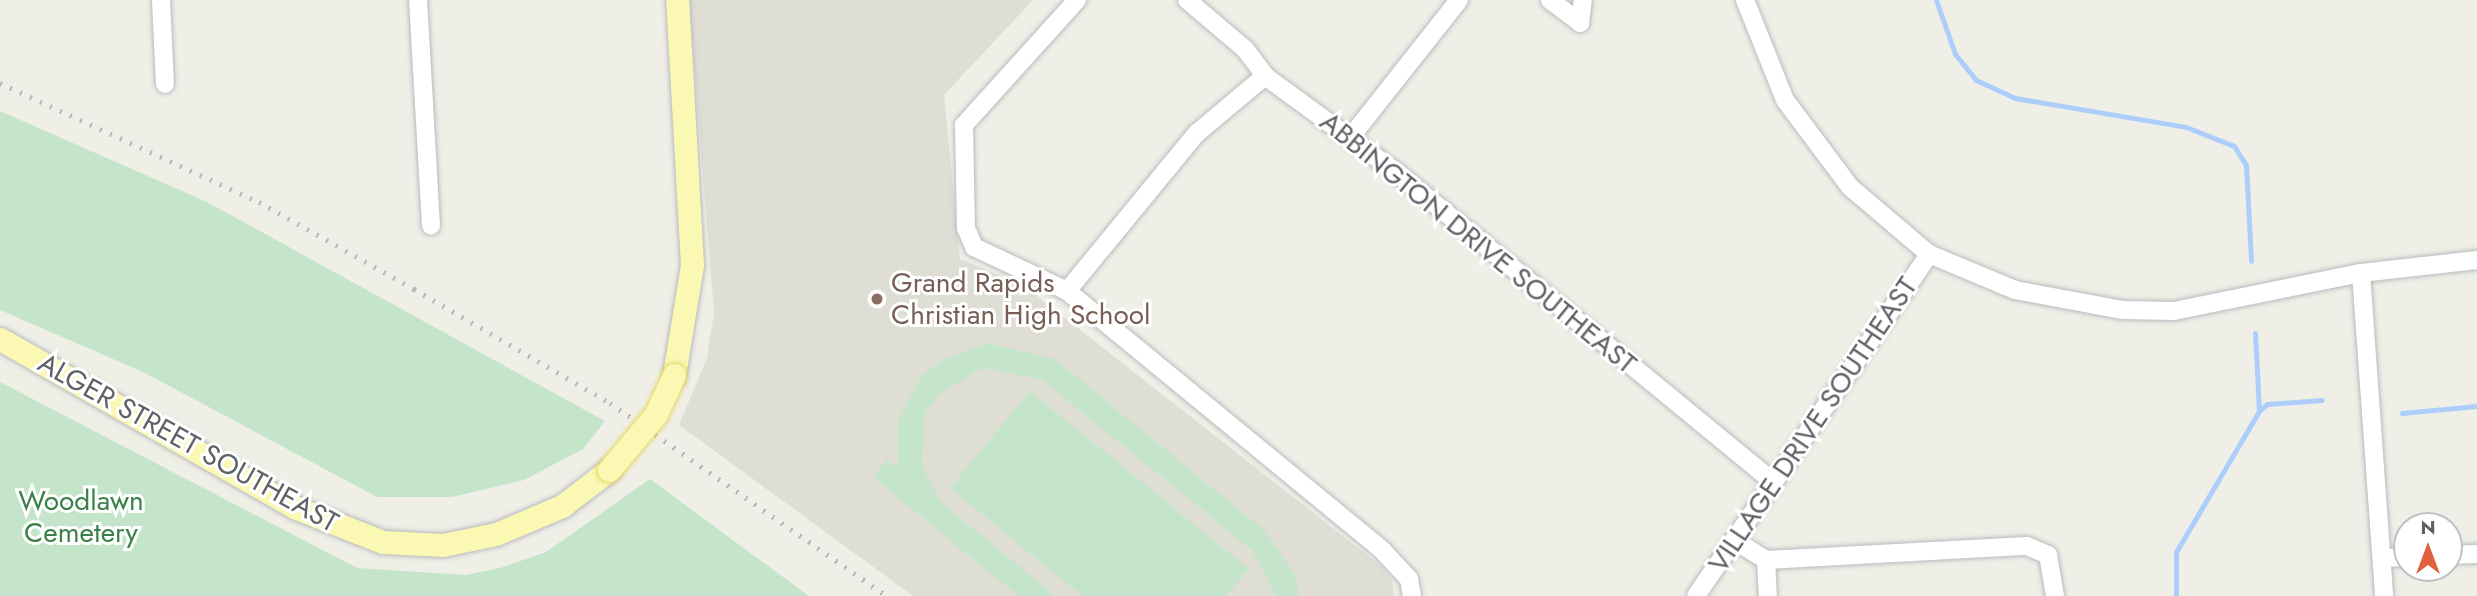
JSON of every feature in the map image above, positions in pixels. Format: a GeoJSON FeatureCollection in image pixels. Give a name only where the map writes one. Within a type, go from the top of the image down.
{"type":"FeatureCollection","features":[{"type":"Feature","properties":{"kind":"main road","name":"ALGER STREET SOUTHEAST"},"geometry":{"type":"LineString","coordinates":[[0,339],[294,507],[366,538],[426,545],[475,540],[522,526],[579,496],[609,470],[656,414],[674,375],[692,265],[677,0]]}},
{"type":"Feature","properties":{"kind":"street"},"geometry":{"type":"LineString","coordinates":[[160,0],[165,84]]}},
{"type":"Feature","properties":{"kind":"street"},"geometry":{"type":"LineString","coordinates":[[418,0],[431,226]]}},
{"type":"Feature","properties":{"kind":"street"},"geometry":{"type":"LineString","coordinates":[[1077,0],[964,125],[966,228],[974,247],[1067,291],[1382,550],[1409,579],[1412,596]]}},
{"type":"Feature","properties":{"kind":"street","name":"ABBINGTON DRIVE SOUTHEAST"},"geometry":{"type":"LineString","coordinates":[[1186,0],[1245,49],[1265,76],[1350,138],[1773,482]]}},
{"type":"Feature","properties":{"kind":"street"},"geometry":{"type":"LineString","coordinates":[[1350,138],[1458,0]]}},
{"type":"Feature","properties":{"kind":"street"},"geometry":{"type":"LineString","coordinates":[[1549,0],[1580,23],[1583,0]]}},
{"type":"Feature","properties":{"kind":"street"},"geometry":{"type":"LineString","coordinates":[[1745,0],[1785,100],[1816,147],[1869,206],[1929,254],[2015,290],[2123,310],[2226,304],[2361,273],[2477,260]]}},
{"type":"Feature","properties":{"kind":"street"},"geometry":{"type":"LineString","coordinates":[[1067,291],[1197,132],[1265,76]]}},
{"type":"Feature","properties":{"kind":"street","name":"VILLAGE DRIVE SOUTHEAST"},"geometry":{"type":"LineString","coordinates":[[1696,596],[1929,254]]}},
{"type":"Feature","properties":{"kind":"street"},"geometry":{"type":"LineString","coordinates":[[2361,273],[2384,596]]}},
{"type":"Feature","properties":{"kind":"street"},"geometry":{"type":"LineString","coordinates":[[1734,540],[1766,560],[2027,547],[2048,555],[2055,596]]}},
{"type":"Feature","properties":{"kind":"street"},"geometry":{"type":"LineString","coordinates":[[2382,558],[2393,558]]}},
{"type":"Feature","properties":{"kind":"street"},"geometry":{"type":"LineString","coordinates":[[1766,560],[1768,596]]}},
{"type":"Feature","properties":{"kind":"shaded area","name":"Grand Rapids Christian High School"},"geometry":{"type":"Polygon","coordinates":[[[689,0],[1033,0],[944,95],[960,259],[1023,285],[1381,566],[1392,580],[1394,596],[913,596],[679,425],[707,358],[714,313],[689,0]]]}},
{"type":"Feature","properties":{"kind":"green space"},"geometry":{"type":"Polygon","coordinates":[[[0,111],[207,202],[605,421],[583,449],[524,480],[452,497],[377,497],[143,372],[0,310],[0,111]]]}},
{"type":"Feature","properties":{"kind":"green space"},"geometry":{"type":"Polygon","coordinates":[[[986,343],[1055,359],[1265,531],[1295,575],[1299,596],[1276,596],[1252,550],[1041,379],[982,368],[939,394],[925,413],[922,467],[941,502],[1055,596],[1018,596],[873,477],[887,460],[898,467],[898,420],[921,377],[943,360],[986,343]]]}},
{"type":"Feature","properties":{"kind":"green space","name":"Woodlawn Cemetery"},"geometry":{"type":"Polygon","coordinates":[[[0,382],[357,568],[466,575],[500,568],[546,552],[650,479],[809,596],[0,596],[0,382]]]}},
{"type":"Feature","properties":{"kind":"green space"},"geometry":{"type":"Polygon","coordinates":[[[1030,391],[1249,569],[1226,596],[1082,596],[950,488],[1030,391]]]}},
{"type":"Feature","properties":{"kind":"waterway"},"geometry":{"type":"LineString","coordinates":[[1936,0],[1955,54],[1976,80],[2015,98],[2186,127],[2234,146],[2246,165],[2251,261]]}},
{"type":"Feature","properties":{"kind":"waterway"},"geometry":{"type":"LineString","coordinates":[[2176,596],[2176,552],[2259,411],[2255,333]]}},
{"type":"Feature","properties":{"kind":"waterway"},"geometry":{"type":"LineString","coordinates":[[2259,411],[2267,404],[2322,400]]}},
{"type":"Feature","properties":{"kind":"waterway"},"geometry":{"type":"LineString","coordinates":[[2402,413],[2477,406]]}},
{"type":"Feature","properties":{"kind":"railway"},"geometry":{"type":"LineString","coordinates":[[0,83],[259,202],[414,289],[610,403],[887,596]]}},
{"type":"Feature","properties":{"kind":"place","name":"Grand Rapids Christian High School"},"geometry":{"type":"Point","coordinates":[877,299]}}]}
